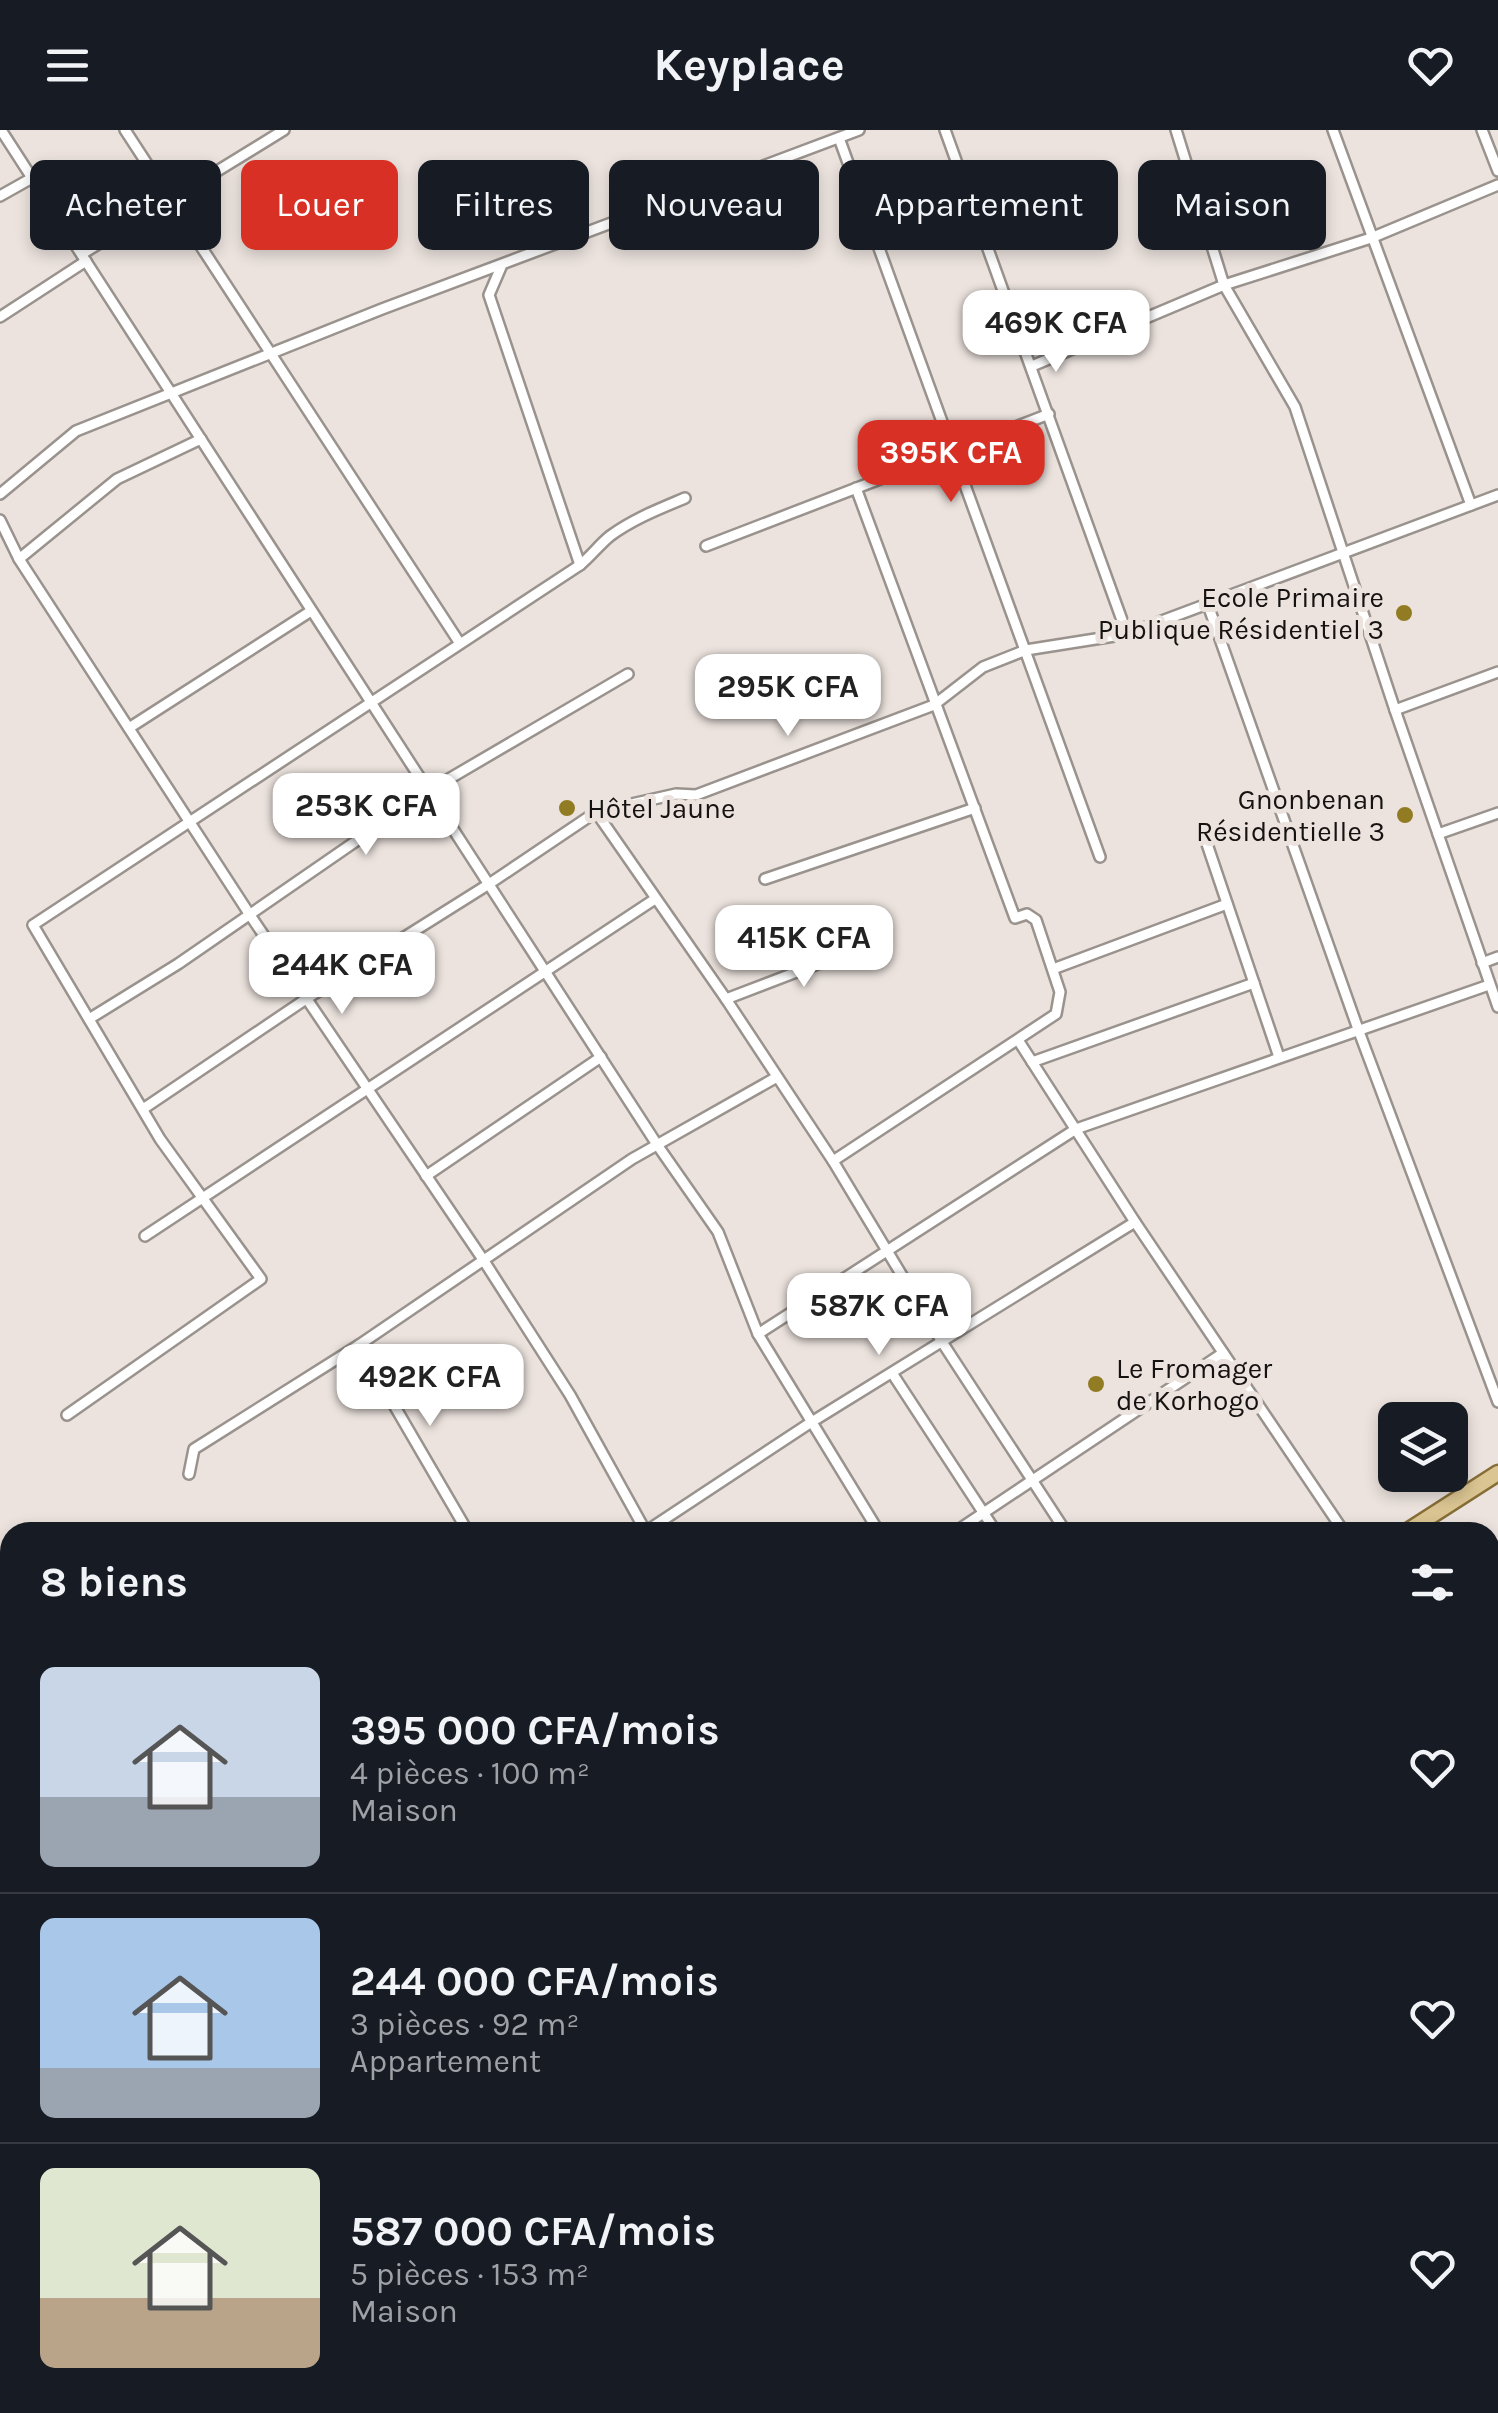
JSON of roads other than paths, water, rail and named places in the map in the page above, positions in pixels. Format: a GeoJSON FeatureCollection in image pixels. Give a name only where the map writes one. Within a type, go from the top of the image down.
{"type":"FeatureCollection","features":[{"type":"Feature","properties":{"kind":"main road"},"geometry":{"type":"LineString","coordinates":[[1422,1522],[1498,1473]]}},
{"type":"Feature","properties":{"kind":"street"},"geometry":{"type":"LineString","coordinates":[[2,130],[30,175]]}},
{"type":"Feature","properties":{"kind":"street"},"geometry":{"type":"LineString","coordinates":[[124,130],[143,160]]}},
{"type":"Feature","properties":{"kind":"street"},"geometry":{"type":"LineString","coordinates":[[221,169],[284,130]]}},
{"type":"Feature","properties":{"kind":"street"},"geometry":{"type":"LineString","coordinates":[[0,494],[76,431],[859,130]]}},
{"type":"Feature","properties":{"kind":"street"},"geometry":{"type":"LineString","coordinates":[[945,130],[1127,634]]}},
{"type":"Feature","properties":{"kind":"street"},"geometry":{"type":"LineString","coordinates":[[1176,130],[1224,285],[1296,407],[1394,710],[1498,1007]]}},
{"type":"Feature","properties":{"kind":"street"},"geometry":{"type":"LineString","coordinates":[[1333,130],[1471,505]]}},
{"type":"Feature","properties":{"kind":"street"},"geometry":{"type":"LineString","coordinates":[[1482,130],[1498,171]]}},
{"type":"Feature","properties":{"kind":"street"},"geometry":{"type":"LineString","coordinates":[[839,138],[1100,857]]}},
{"type":"Feature","properties":{"kind":"street"},"geometry":{"type":"LineString","coordinates":[[0,196],[30,179]]}},
{"type":"Feature","properties":{"kind":"street"},"geometry":{"type":"LineString","coordinates":[[1032,366],[1224,285],[1371,238],[1498,185]]}},
{"type":"Feature","properties":{"kind":"street"},"geometry":{"type":"LineString","coordinates":[[79,250],[658,1146],[718,1232],[758,1334],[873,1522]]}},
{"type":"Feature","properties":{"kind":"street"},"geometry":{"type":"LineString","coordinates":[[0,318],[96,250]]}},
{"type":"Feature","properties":{"kind":"street"},"geometry":{"type":"LineString","coordinates":[[201,250],[459,642]]}},
{"type":"Feature","properties":{"kind":"street"},"geometry":{"type":"LineString","coordinates":[[501,267],[488,295],[580,564]]}},
{"type":"Feature","properties":{"kind":"street"},"geometry":{"type":"LineString","coordinates":[[706,546],[1049,414]]}},
{"type":"Feature","properties":{"kind":"street"},"geometry":{"type":"LineString","coordinates":[[20,559],[117,479],[200,439]]}},
{"type":"Feature","properties":{"kind":"street"},"geometry":{"type":"LineString","coordinates":[[832,1161],[1056,1014],[1060,992],[1036,920],[1027,914],[1015,918],[856,488]]}},
{"type":"Feature","properties":{"kind":"street"},"geometry":{"type":"LineString","coordinates":[[143,1110],[306,999],[596,812],[676,794],[696,795],[934,704],[983,667],[1026,650],[1127,634],[1498,494]]}},
{"type":"Feature","properties":{"kind":"street"},"geometry":{"type":"LineString","coordinates":[[67,1415],[262,1279],[143,1110],[33,925],[580,564],[632,520],[685,498]]}},
{"type":"Feature","properties":{"kind":"street"},"geometry":{"type":"LineString","coordinates":[[0,520],[20,559],[189,822],[570,1395],[640,1522]]}},
{"type":"Feature","properties":{"kind":"street"},"geometry":{"type":"LineString","coordinates":[[1208,605],[1358,1029],[1498,1402]]}},
{"type":"Feature","properties":{"kind":"street"},"geometry":{"type":"LineString","coordinates":[[128,728],[311,611]]}},
{"type":"Feature","properties":{"kind":"street"},"geometry":{"type":"LineString","coordinates":[[1394,710],[1498,672]]}},
{"type":"Feature","properties":{"kind":"street"},"geometry":{"type":"LineString","coordinates":[[89,1019],[430,790],[628,674]]}},
{"type":"Feature","properties":{"kind":"street"},"geometry":{"type":"LineString","coordinates":[[765,879],[975,808]]}},
{"type":"Feature","properties":{"kind":"street"},"geometry":{"type":"LineString","coordinates":[[596,812],[778,1077],[942,1342],[1060,1522]]}},
{"type":"Feature","properties":{"kind":"street"},"geometry":{"type":"LineString","coordinates":[[1438,834],[1498,813]]}},
{"type":"Feature","properties":{"kind":"street"},"geometry":{"type":"LineString","coordinates":[[1206,841],[1279,1057]]}},
{"type":"Feature","properties":{"kind":"street"},"geometry":{"type":"LineString","coordinates":[[144,1236],[655,899]]}},
{"type":"Feature","properties":{"kind":"street"},"geometry":{"type":"LineString","coordinates":[[1053,969],[1227,904]]}},
{"type":"Feature","properties":{"kind":"street"},"geometry":{"type":"LineString","coordinates":[[726,999],[867,945]]}},
{"type":"Feature","properties":{"kind":"street"},"geometry":{"type":"LineString","coordinates":[[1482,963],[1498,957]]}},
{"type":"Feature","properties":{"kind":"street"},"geometry":{"type":"LineString","coordinates":[[1032,1062],[1254,983]]}},
{"type":"Feature","properties":{"kind":"street"},"geometry":{"type":"LineString","coordinates":[[758,1334],[1076,1129],[1490,986]]}},
{"type":"Feature","properties":{"kind":"street"},"geometry":{"type":"LineString","coordinates":[[1018,1040],[1337,1522]]}},
{"type":"Feature","properties":{"kind":"street"},"geometry":{"type":"LineString","coordinates":[[426,1176],[601,1058]]}},
{"type":"Feature","properties":{"kind":"street"},"geometry":{"type":"LineString","coordinates":[[188,1474],[194,1449],[358,1345],[632,1159],[778,1077]]}},
{"type":"Feature","properties":{"kind":"street"},"geometry":{"type":"LineString","coordinates":[[660,1522],[810,1423],[1135,1222]]}},
{"type":"Feature","properties":{"kind":"street"},"geometry":{"type":"LineString","coordinates":[[358,1345],[462,1522]]}},
{"type":"Feature","properties":{"kind":"street"},"geometry":{"type":"LineString","coordinates":[[971,1522],[1223,1353]]}},
{"type":"Feature","properties":{"kind":"street"},"geometry":{"type":"LineString","coordinates":[[892,1372],[989,1522]]}},
{"type":"Feature","properties":{"kind":"place","name":"Ecole Primaire Publique Résidentiel 3"},"geometry":{"type":"Point","coordinates":[1404,613]}},
{"type":"Feature","properties":{"kind":"place","name":"Hôtel Jaune"},"geometry":{"type":"Point","coordinates":[567,808]}},
{"type":"Feature","properties":{"kind":"place","name":"Gnonbenan Résidentielle 3"},"geometry":{"type":"Point","coordinates":[1405,815]}},
{"type":"Feature","properties":{"kind":"place","name":"Le Fromager de Korhogo"},"geometry":{"type":"Point","coordinates":[1096,1384]}}]}
